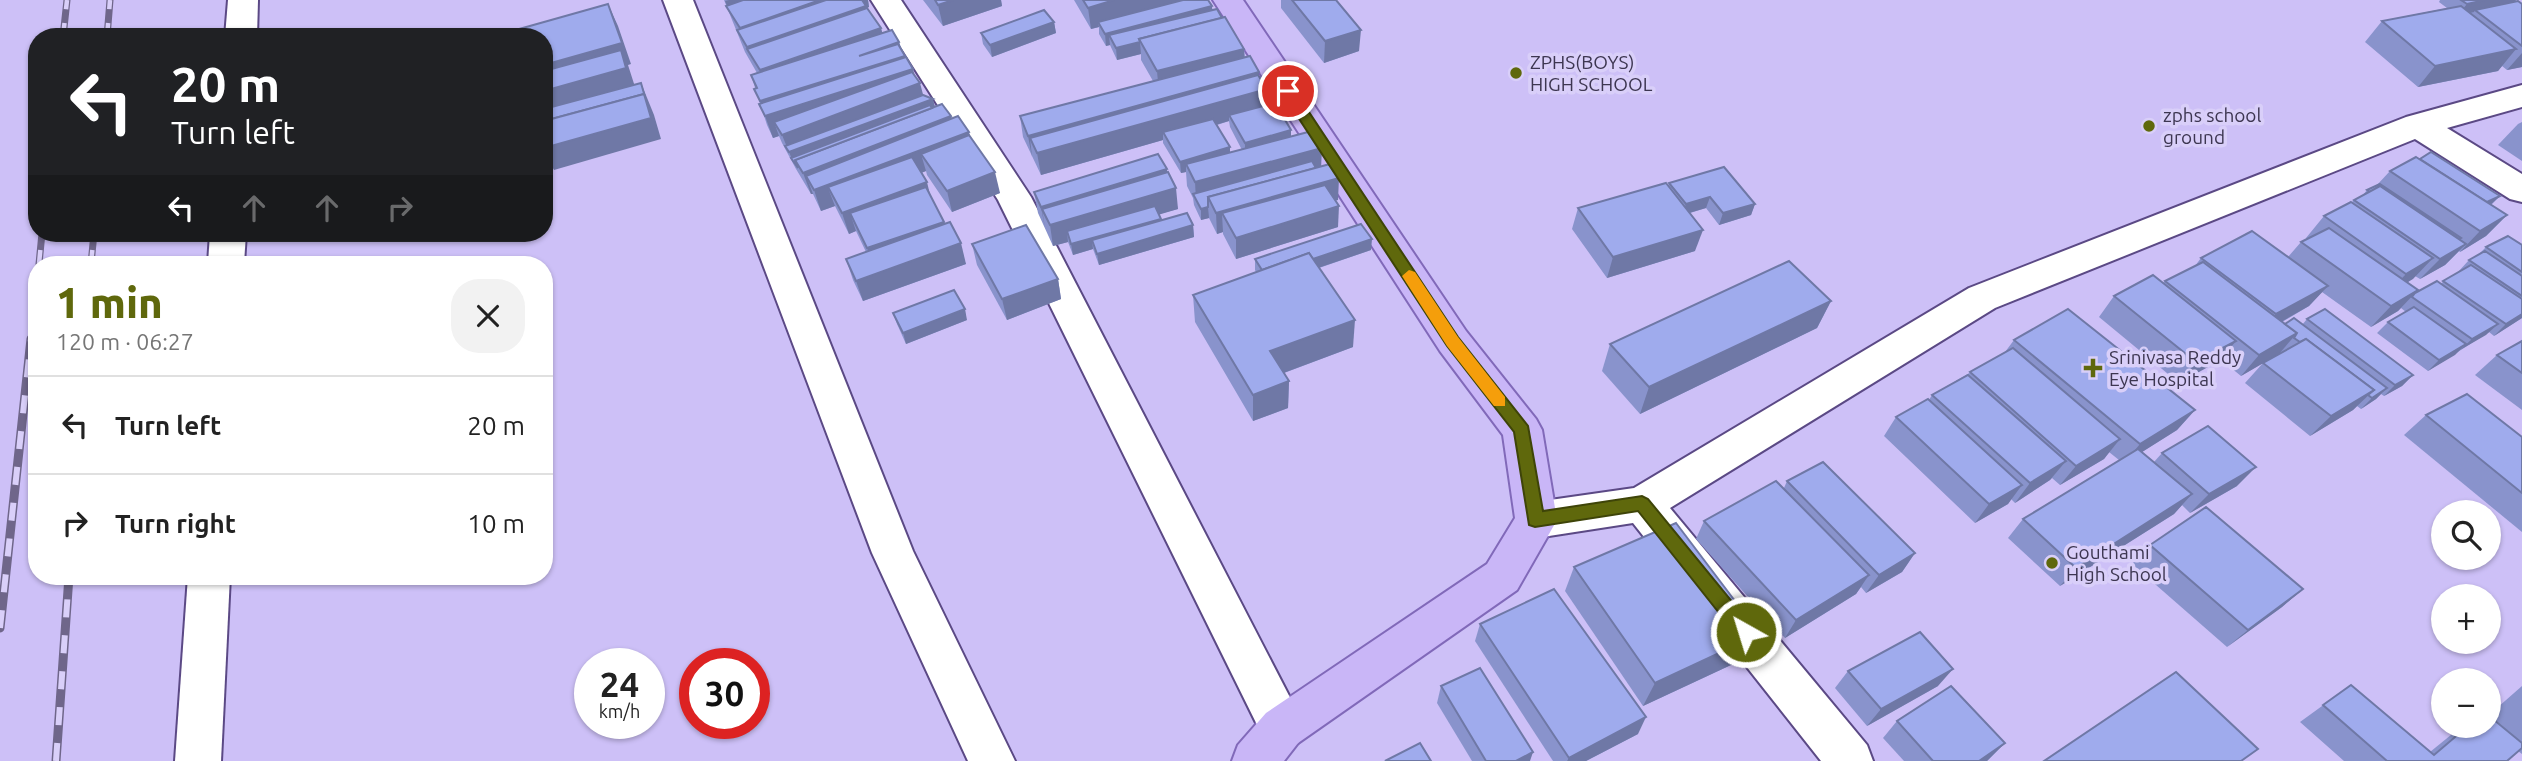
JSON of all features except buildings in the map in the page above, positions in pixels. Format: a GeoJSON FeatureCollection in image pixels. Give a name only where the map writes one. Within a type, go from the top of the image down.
{"type":"FeatureCollection","features":[{"type":"Feature","properties":{"kind":"main road"},"geometry":{"type":"LineString","coordinates":[[1228,0],[1453,341],[1522,430],[1535,520],[1502,577],[1282,728],[1255,761]]}},
{"type":"Feature","properties":{"kind":"street"},"geometry":{"type":"LineString","coordinates":[[241,28],[243,0]]}},
{"type":"Feature","properties":{"kind":"street"},"geometry":{"type":"LineString","coordinates":[[678,0],[893,553],[992,761]]}},
{"type":"Feature","properties":{"kind":"street"},"geometry":{"type":"LineString","coordinates":[[886,0],[1014,197],[1282,728]]}},
{"type":"Feature","properties":{"kind":"street"},"geometry":{"type":"LineString","coordinates":[[1535,520],[1642,504],[1982,298],[2418,125],[2522,96]]}},
{"type":"Feature","properties":{"kind":"street"},"geometry":{"type":"LineString","coordinates":[[2418,125],[2522,190]]}},
{"type":"Feature","properties":{"kind":"street"},"geometry":{"type":"LineString","coordinates":[[1642,504],[1850,761]]}},
{"type":"Feature","properties":{"kind":"street"},"geometry":{"type":"LineString","coordinates":[[198,761],[208,585]]}},
{"type":"Feature","properties":{"kind":"railway"},"geometry":{"type":"LineString","coordinates":[[64,28],[67,0]]}},
{"type":"Feature","properties":{"kind":"railway"},"geometry":{"type":"LineString","coordinates":[[108,28],[110,0]]}},
{"type":"Feature","properties":{"kind":"railway"},"geometry":{"type":"LineString","coordinates":[[40,256],[41,242]]}},
{"type":"Feature","properties":{"kind":"railway"},"geometry":{"type":"LineString","coordinates":[[92,256],[93,242]]}},
{"type":"Feature","properties":{"kind":"railway"},"geometry":{"type":"LineString","coordinates":[[0,628],[28,367]]}},
{"type":"Feature","properties":{"kind":"railway"},"geometry":{"type":"LineString","coordinates":[[56,761],[68,585]]}},
{"type":"Feature","properties":{"kind":"slow traffic"},"geometry":{"type":"LineString","coordinates":[[1409,276],[1453,341],[1500,402]]}},
{"type":"Feature","properties":{"kind":"place","name":"ZPHS(BOYS) HIGH SCHOOL"},"geometry":{"type":"Point","coordinates":[1516,73]}},
{"type":"Feature","properties":{"kind":"place","name":"zphs school ground"},"geometry":{"type":"Point","coordinates":[2149,126]}},
{"type":"Feature","properties":{"kind":"place","name":"Srinivasa Reddy Eye Hospital"},"geometry":{"type":"Point","coordinates":[2093,368]}},
{"type":"Feature","properties":{"kind":"place","name":"Gouthami High School"},"geometry":{"type":"Point","coordinates":[2052,563]}},
{"type":"Feature","properties":{"kind":"route"},"geometry":{"type":"LineString","coordinates":[[1288,91],[1453,341],[1522,430],[1535,520],[1642,504],[1746,632]]}}]}
